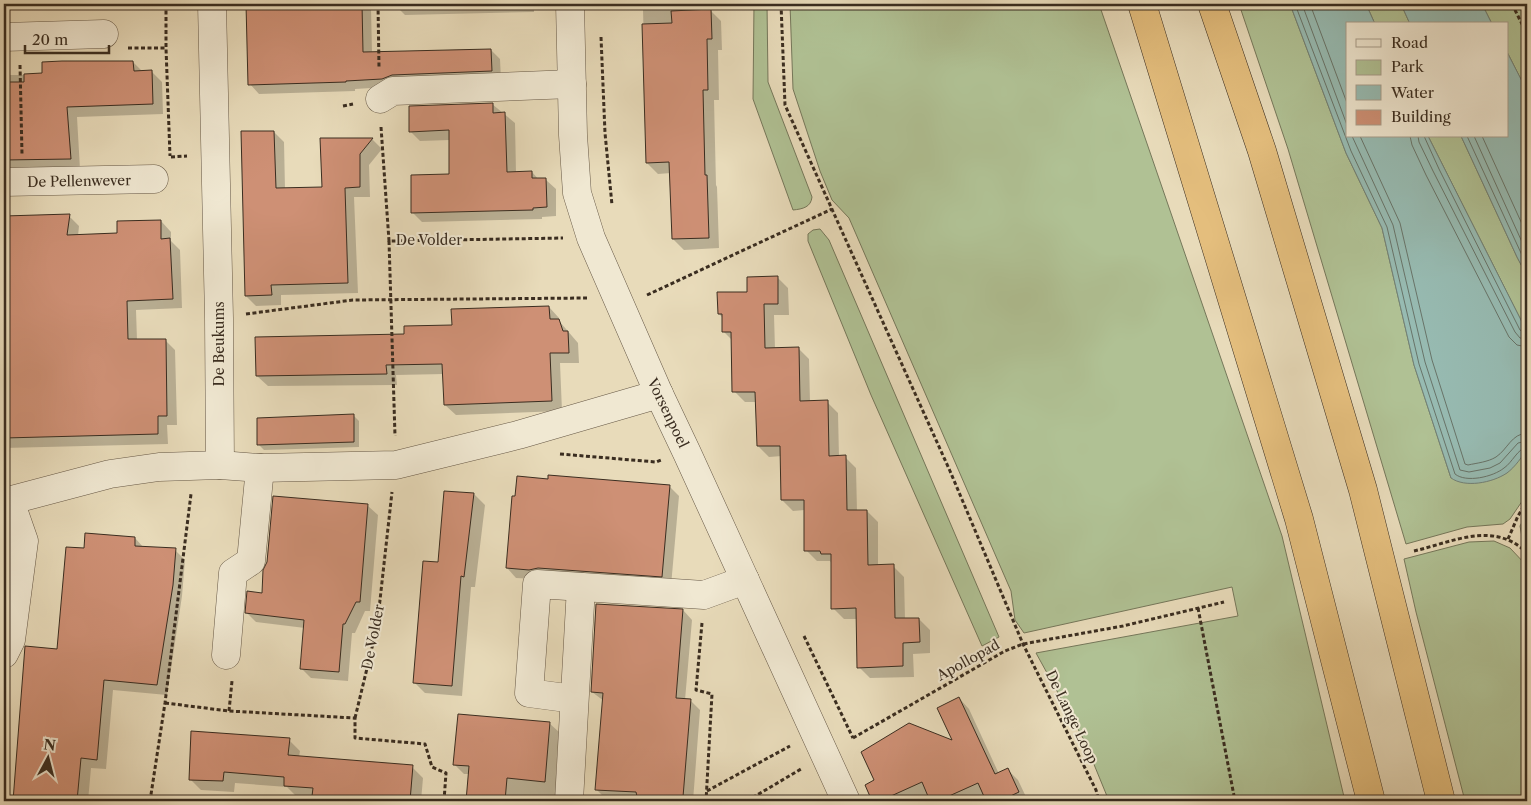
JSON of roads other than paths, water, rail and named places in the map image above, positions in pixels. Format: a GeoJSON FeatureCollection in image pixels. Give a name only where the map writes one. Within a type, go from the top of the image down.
{"type":"FeatureCollection","features":[{"type":"Feature","properties":{"kind":"highway"},"geometry":{"type":"LineString","coordinates":[[1142,4],[1299,519],[1371,801]]}},
{"type":"Feature","properties":{"kind":"highway"},"geometry":{"type":"LineString","coordinates":[[1212,4],[1262,151],[1363,490],[1441,801]]}},
{"type":"Feature","properties":{"kind":"street","name":"De Beukums"},"geometry":{"type":"LineString","coordinates":[[207,466],[219,318],[212,4]]}},
{"type":"Feature","properties":{"kind":"street","name":"Vorsenpoel"},"geometry":{"type":"LineString","coordinates":[[570,4],[572,135],[577,193],[590,238],[659,394],[846,801]]}},
{"type":"Feature","properties":{"kind":"street"},"geometry":{"type":"LineString","coordinates":[[11,37],[104,34]]}},
{"type":"Feature","properties":{"kind":"street"},"geometry":{"type":"LineString","coordinates":[[380,99],[393,92],[572,84]]}},
{"type":"Feature","properties":{"kind":"street","name":"De Pellenwever"},"geometry":{"type":"LineString","coordinates":[[13,182],[154,179]]}},
{"type":"Feature","properties":{"kind":"street"},"geometry":{"type":"LineString","coordinates":[[4,654],[11,640],[24,542],[7,502],[110,474],[159,467],[260,468],[396,465],[518,435],[659,394]]}},
{"type":"Feature","properties":{"kind":"street"},"geometry":{"type":"LineString","coordinates":[[226,654],[233,573],[251,561],[260,468]]}},
{"type":"Feature","properties":{"kind":"street"},"geometry":{"type":"LineString","coordinates":[[574,699],[529,693],[537,584],[704,595],[746,580]]}},
{"type":"Feature","properties":{"kind":"street"},"geometry":{"type":"LineString","coordinates":[[569,801],[581,587]]}},
{"type":"Feature","properties":{"kind":"water"},"geometry":{"type":"Polygon","coordinates":[[[1290,4],[1366,4],[1374,22],[1346,22],[1346,138],[1429,138],[1527,332],[1527,449],[1513,468],[1501,476],[1479,483],[1464,483],[1451,478],[1414,365],[1382,228],[1346,153],[1290,4]]]}},
{"type":"Feature","properties":{"kind":"water"},"geometry":{"type":"Polygon","coordinates":[[[1401,4],[1482,4],[1491,22],[1409,22],[1401,4]]]}},
{"type":"Feature","properties":{"kind":"water"},"geometry":{"type":"Polygon","coordinates":[[[1508,54],[1527,91],[1527,276],[1462,138],[1508,138],[1508,54]]]}}]}
